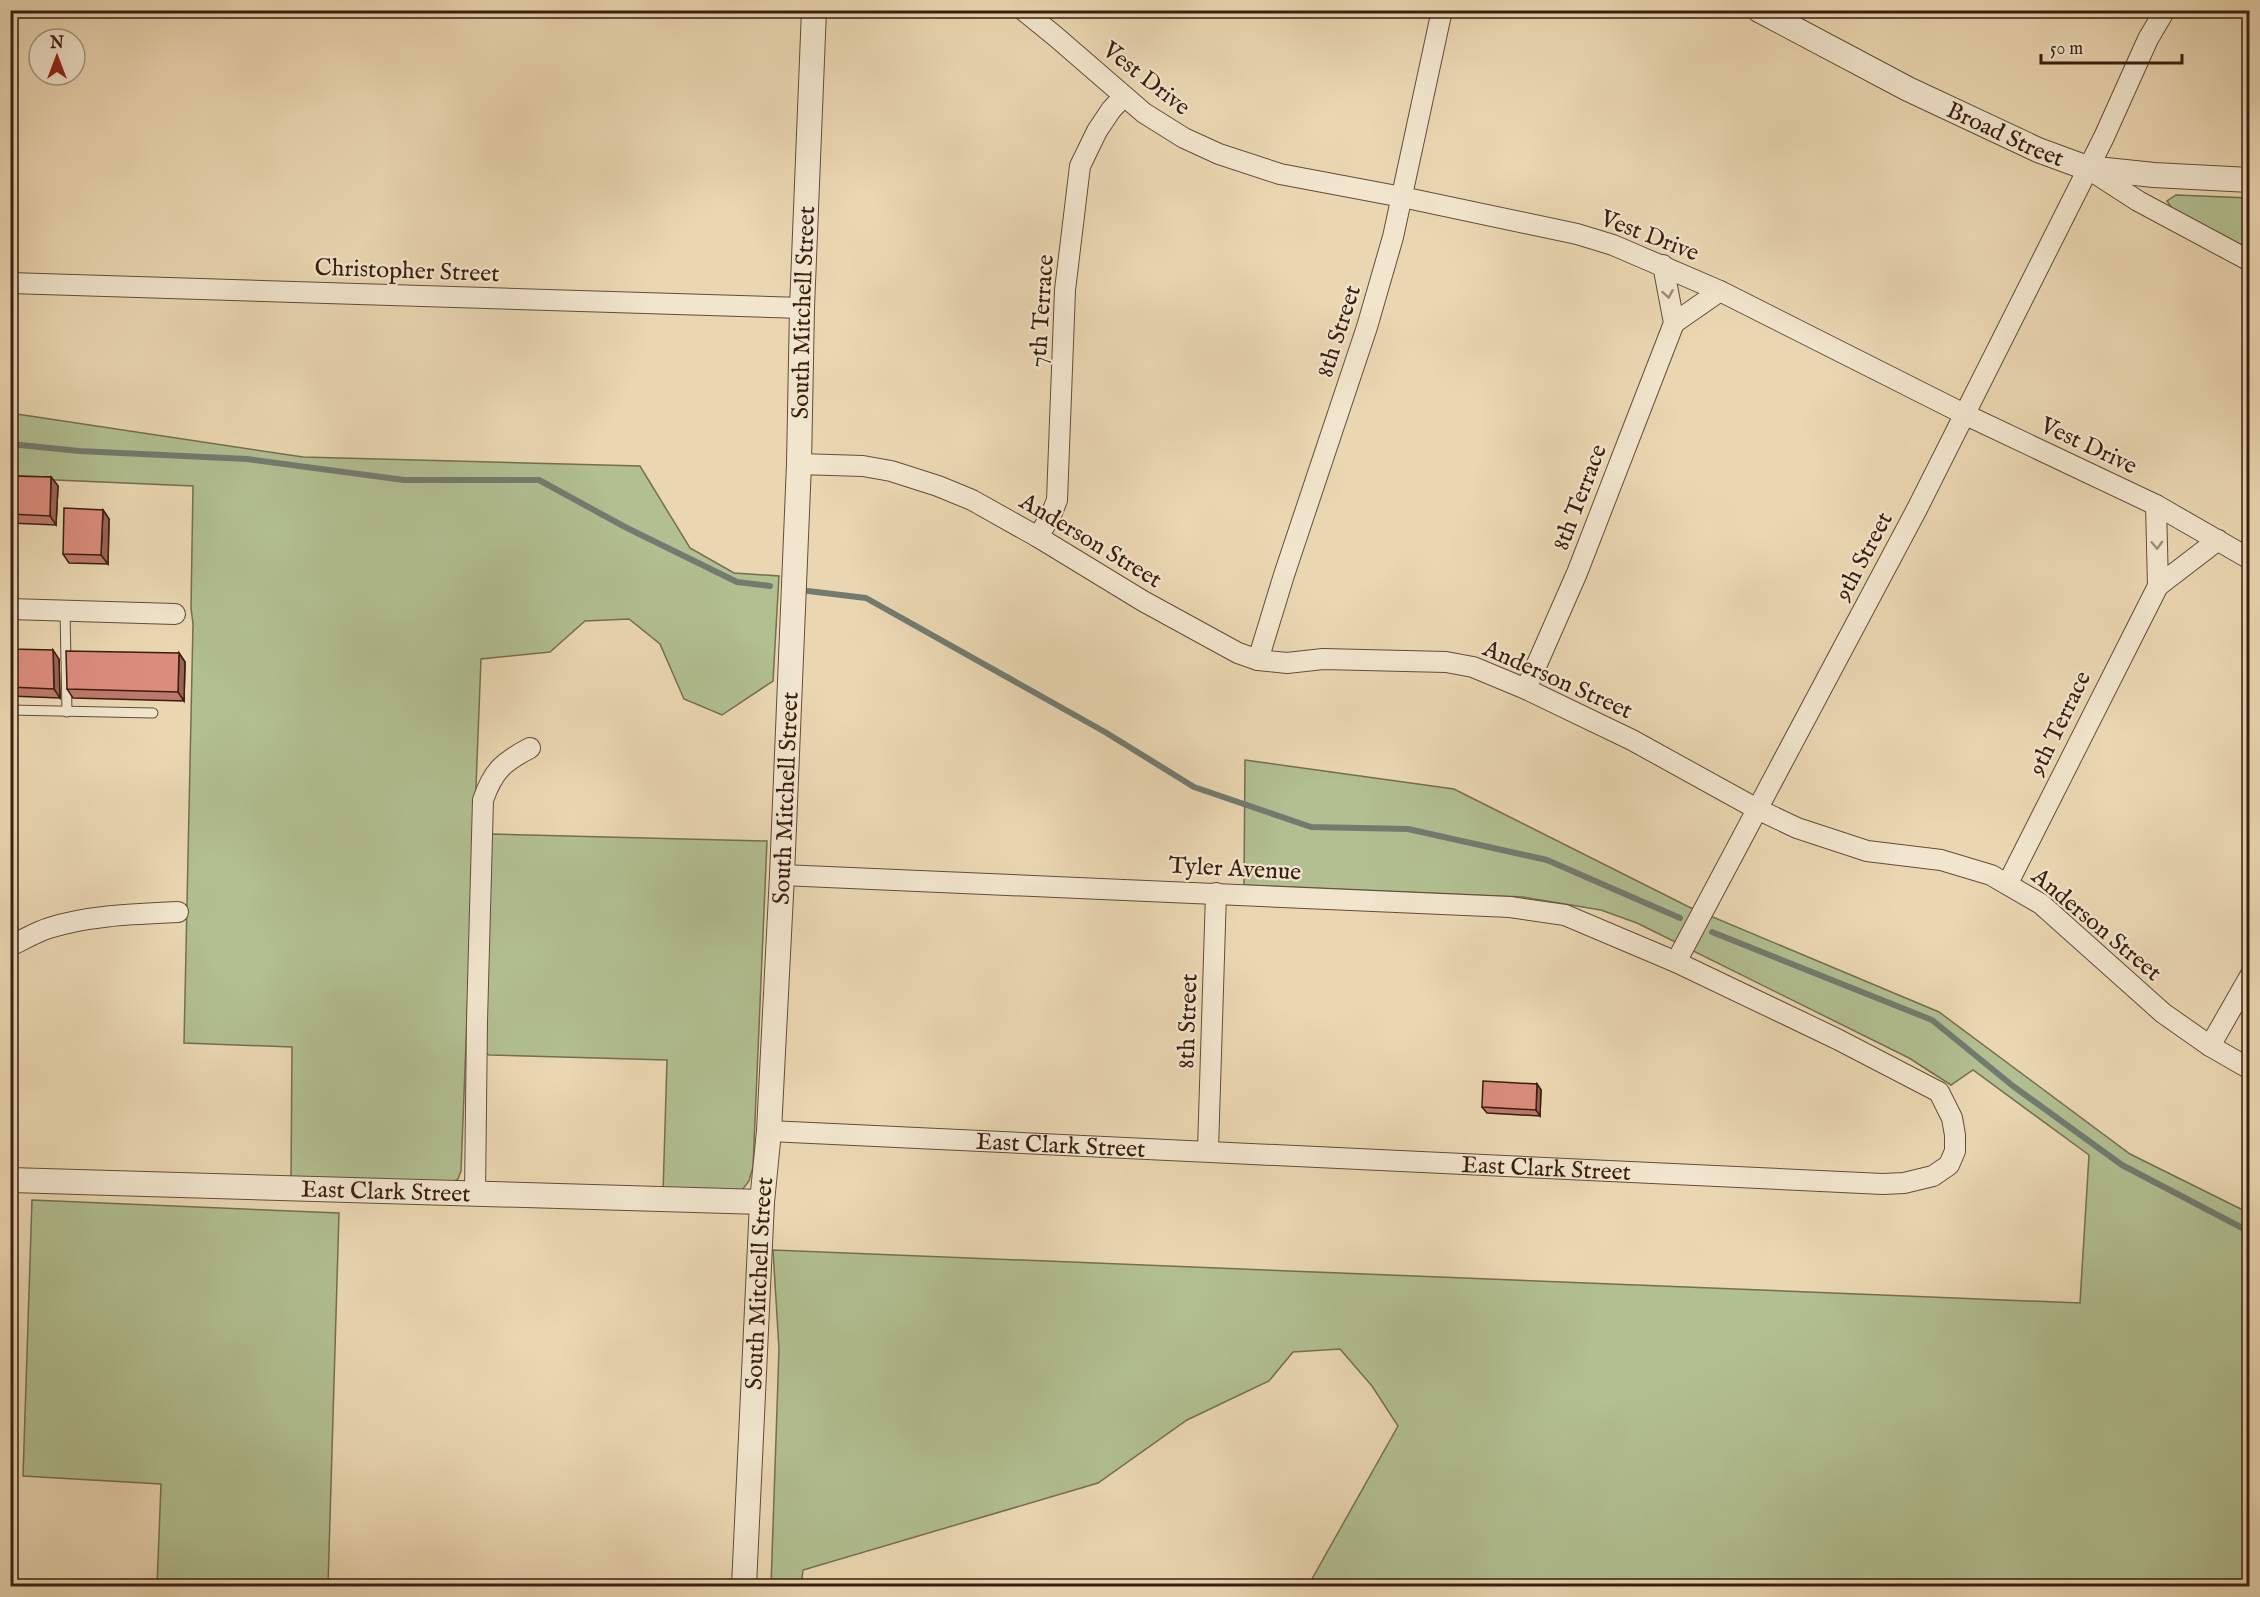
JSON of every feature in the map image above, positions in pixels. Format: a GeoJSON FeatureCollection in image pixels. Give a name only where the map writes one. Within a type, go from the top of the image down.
{"type":"FeatureCollection","features":[{"type":"Feature","properties":{"kind":"street","name":"South Mitchell Street"},"geometry":{"type":"LineString","coordinates":[[744,1587],[762,1202],[769,1131],[782,875],[814,10]]}},
{"type":"Feature","properties":{"kind":"street","name":"Vest Drive"},"geometry":{"type":"LineString","coordinates":[[1023,10],[1144,113],[1184,138],[1219,154],[1280,174],[1402,196],[1577,234],[1613,245],[1720,291],[1964,414],[2156,505],[2250,559]]}},
{"type":"Feature","properties":{"kind":"street","name":"8th Street"},"geometry":{"type":"LineString","coordinates":[[1258,660],[1367,327],[1393,237],[1442,10]]}},
{"type":"Feature","properties":{"kind":"street","name":"Broad Street"},"geometry":{"type":"LineString","coordinates":[[1760,10],[1908,89],[2038,150],[2087,168],[2138,201],[2250,261]]}},
{"type":"Feature","properties":{"kind":"street","name":"9th Street"},"geometry":{"type":"LineString","coordinates":[[1676,962],[1917,509],[2104,137],[2148,39],[2164,10]]}},
{"type":"Feature","properties":{"kind":"street","name":"7th Terrace"},"geometry":{"type":"LineString","coordinates":[[1038,537],[1057,500],[1065,290],[1080,166],[1097,131],[1123,97]]}},
{"type":"Feature","properties":{"kind":"street"},"geometry":{"type":"LineString","coordinates":[[2087,168],[2154,175],[2250,180]]}},
{"type":"Feature","properties":{"kind":"street"},"geometry":{"type":"LineString","coordinates":[[1663,266],[1674,322],[1720,291]]}},
{"type":"Feature","properties":{"kind":"street","name":"Christopher Street"},"geometry":{"type":"LineString","coordinates":[[10,283],[802,308]]}},
{"type":"Feature","properties":{"kind":"street","name":"8th Terrace"},"geometry":{"type":"LineString","coordinates":[[1526,689],[1577,573],[1674,322]]}},
{"type":"Feature","properties":{"kind":"street","name":"Anderson Street"},"geometry":{"type":"LineString","coordinates":[[799,464],[863,466],[910,477],[972,500],[1143,601],[1238,653],[1258,660],[1287,663],[1323,659],[1446,662],[1473,667],[1526,689],[1632,740],[1757,809],[1797,828],[1867,851],[1941,860],[1991,875],[2041,904],[2163,1013],[2210,1046],[2250,1069]]}},
{"type":"Feature","properties":{"kind":"street","name":"9th Terrace"},"geometry":{"type":"LineString","coordinates":[[2156,505],[2158,586]]}},
{"type":"Feature","properties":{"kind":"street","name":"9th Terrace"},"geometry":{"type":"LineString","coordinates":[[2008,883],[2158,586],[2218,540]]}},
{"type":"Feature","properties":{"kind":"street"},"geometry":{"type":"LineString","coordinates":[[10,609],[175,614]]}},
{"type":"Feature","properties":{"kind":"street"},"geometry":{"type":"LineString","coordinates":[[475,1194],[483,800],[490,780],[506,761],[530,748]]}},
{"type":"Feature","properties":{"kind":"street","name":"Tyler Avenue"},"geometry":{"type":"LineString","coordinates":[[782,875],[1510,907],[1565,915],[1676,962]]}},
{"type":"Feature","properties":{"kind":"street","name":"8th Street"},"geometry":{"type":"LineString","coordinates":[[1208,1150],[1216,893]]}},
{"type":"Feature","properties":{"kind":"street"},"geometry":{"type":"LineString","coordinates":[[10,946],[48,928],[84,920],[178,912]]}},
{"type":"Feature","properties":{"kind":"street","name":"East Clark Street"},"geometry":{"type":"LineString","coordinates":[[769,1131],[1208,1150],[1883,1184],[1904,1183],[1934,1176],[1949,1165],[1955,1151],[1955,1135],[1952,1118],[1939,1092],[1838,1039],[1676,962]]}},
{"type":"Feature","properties":{"kind":"street"},"geometry":{"type":"LineString","coordinates":[[2210,1046],[2250,976]]}},
{"type":"Feature","properties":{"kind":"street","name":"East Clark Street"},"geometry":{"type":"LineString","coordinates":[[10,1180],[762,1202]]}},
{"type":"Feature","properties":{"kind":"lane"},"geometry":{"type":"LineString","coordinates":[[65,611],[67,712]]}},
{"type":"Feature","properties":{"kind":"lane"},"geometry":{"type":"LineString","coordinates":[[10,710],[153,713]]}},
{"type":"Feature","properties":{"kind":"green space"},"geometry":{"type":"Polygon","coordinates":[[[2176,195],[2249,198],[2249,251],[2173,210],[2167,201],[2176,195]]]}},
{"type":"Feature","properties":{"kind":"green space"},"geometry":{"type":"Polygon","coordinates":[[[10,413],[303,457],[640,466],[690,548],[734,573],[779,576],[773,681],[722,715],[684,699],[660,644],[629,619],[585,621],[550,652],[481,659],[461,1171],[458,1179],[450,1184],[291,1180],[292,1047],[184,1043],[193,624],[191,608],[193,486],[11,478],[10,413]]]}},
{"type":"Feature","properties":{"kind":"green space"},"geometry":{"type":"Polygon","coordinates":[[[1245,760],[1454,789],[1689,907],[1939,1012],[2130,1154],[2249,1213],[2249,1586],[1308,1586],[1398,1426],[1372,1386],[1340,1349],[1293,1352],[1269,1381],[1187,1420],[1098,1483],[803,1570],[801,1586],[771,1586],[779,1349],[773,1250],[2080,1303],[2089,1155],[1973,1070],[1951,1085],[1909,1058],[1637,923],[1601,910],[1523,897],[1244,885],[1245,760]]]}},
{"type":"Feature","properties":{"kind":"green space"},"geometry":{"type":"Polygon","coordinates":[[[489,834],[767,841],[753,1167],[749,1181],[742,1190],[663,1193],[667,1060],[489,1055],[481,1049],[489,834]]]}},
{"type":"Feature","properties":{"kind":"green space"},"geometry":{"type":"Polygon","coordinates":[[[32,1200],[339,1213],[328,1586],[157,1586],[161,1484],[23,1476],[32,1200]]]}},
{"type":"Feature","properties":{"kind":"building"},"geometry":{"type":"Polygon","coordinates":[[[10,476],[51,477],[50,516],[10,514],[10,476]]]}},
{"type":"Feature","properties":{"kind":"building"},"geometry":{"type":"Polygon","coordinates":[[[64,508],[103,510],[101,555],[63,554],[64,508]]]}},
{"type":"Feature","properties":{"kind":"building"},"geometry":{"type":"Polygon","coordinates":[[[10,649],[53,650],[54,689],[10,687],[10,649]]]}},
{"type":"Feature","properties":{"kind":"building"},"geometry":{"type":"Polygon","coordinates":[[[66,651],[179,653],[178,692],[67,689],[66,651]]]}},
{"type":"Feature","properties":{"kind":"building"},"geometry":{"type":"Polygon","coordinates":[[[1483,1081],[1537,1084],[1536,1110],[1482,1107],[1483,1081]]]}},
{"type":"Feature","properties":{"kind":"waterway"},"geometry":{"type":"LineString","coordinates":[[10,444],[79,451],[247,459],[404,480],[539,480],[625,527],[737,582],[770,586]]}},
{"type":"Feature","properties":{"kind":"waterway"},"geometry":{"type":"LineString","coordinates":[[808,591],[866,598],[1105,732],[1194,787],[1311,827],[1408,829],[1547,860],[1680,918]]}},
{"type":"Feature","properties":{"kind":"waterway"},"geometry":{"type":"LineString","coordinates":[[1712,932],[1932,1020],[2013,1086],[2122,1165],[2250,1232]]}}]}
